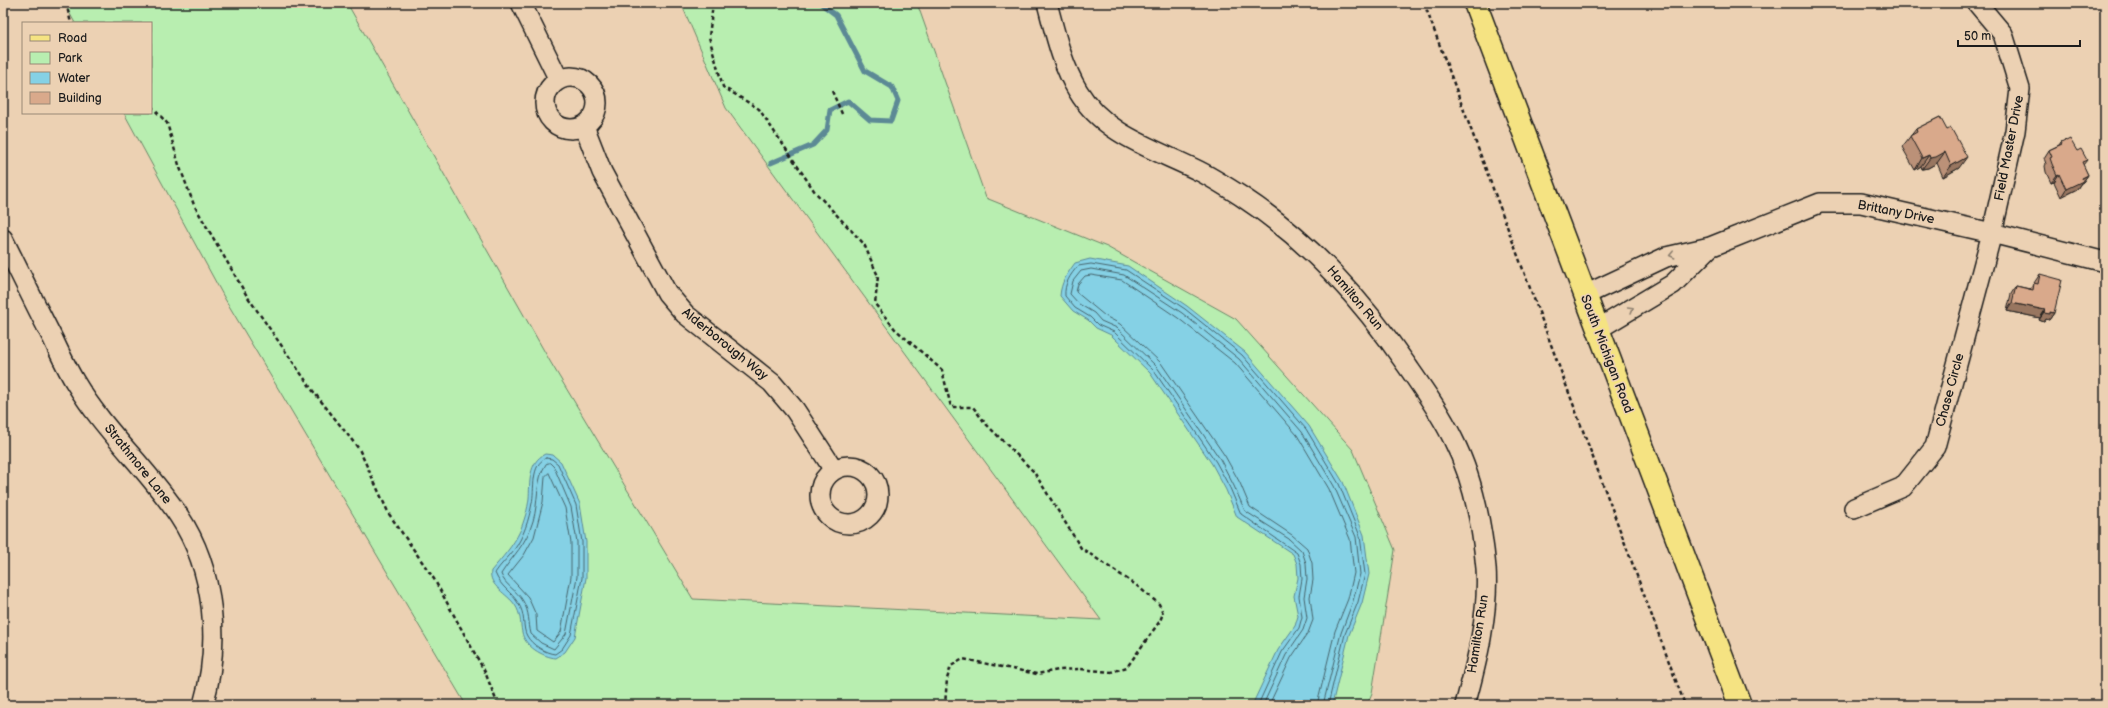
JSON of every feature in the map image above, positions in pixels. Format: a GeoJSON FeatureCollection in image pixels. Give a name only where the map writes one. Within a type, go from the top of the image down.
{"type":"FeatureCollection","features":[{"type":"Feature","properties":{"kind":"main road","name":"South Michigan Road"},"geometry":{"type":"LineString","coordinates":[[1475,3],[1740,705]]}},
{"type":"Feature","properties":{"kind":"street"},"geometry":{"type":"LineString","coordinates":[[521,3],[559,80]]}},
{"type":"Feature","properties":{"kind":"street","name":"Hamilton Run"},"geometry":{"type":"LineString","coordinates":[[1047,3],[1067,70],[1078,92],[1089,107],[1105,123],[1125,137],[1201,172],[1242,196],[1284,228],[1329,267],[1374,318],[1431,401],[1454,440],[1468,480],[1481,527],[1486,570],[1485,608],[1466,705]]}},
{"type":"Feature","properties":{"kind":"street","name":"Field Master Drive"},"geometry":{"type":"LineString","coordinates":[[1977,3],[2003,34],[2020,89],[2015,131],[1992,233]]}},
{"type":"Feature","properties":{"kind":"street"},"geometry":{"type":"LineString","coordinates":[[571,77],[583,79],[594,90],[598,106],[593,118],[584,126],[575,129],[558,125],[551,119],[546,111],[547,93],[559,80],[571,77]]}},
{"type":"Feature","properties":{"kind":"street","name":"Alderborough Way"},"geometry":{"type":"LineString","coordinates":[[584,126],[602,172],[667,293],[685,314],[772,383],[795,410],[834,470]]}},
{"type":"Feature","properties":{"kind":"street","name":"Brittany Drive"},"geometry":{"type":"LineString","coordinates":[[1598,329],[1673,284],[1710,247],[1820,203],[1861,203],[1992,233],[2105,262]]}},
{"type":"Feature","properties":{"kind":"street","name":"Chase Circle"},"geometry":{"type":"LineString","coordinates":[[1854,508],[1903,487],[1935,447],[1992,233]]}},
{"type":"Feature","properties":{"kind":"street","name":"Strathmore Lane"},"geometry":{"type":"LineString","coordinates":[[3,239],[75,383],[179,516],[192,541],[203,570],[210,596],[213,632],[210,684],[204,705]]}},
{"type":"Feature","properties":{"kind":"street"},"geometry":{"type":"LineString","coordinates":[[1585,295],[1666,257],[1710,247]]}},
{"type":"Feature","properties":{"kind":"path"},"geometry":{"type":"LineString","coordinates":[[66,3],[71,22]]}},
{"type":"Feature","properties":{"kind":"path"},"geometry":{"type":"LineString","coordinates":[[713,3],[709,37],[723,87],[759,109],[815,192],[864,244],[878,276],[874,304],[895,329],[942,370],[952,407],[973,407],[985,423],[1034,472],[1081,548],[1136,586],[1159,604],[1163,613],[1160,621],[1127,667],[1111,672],[1080,669],[1058,670],[1037,674],[962,659],[952,666],[947,678],[945,705]]}},
{"type":"Feature","properties":{"kind":"path"},"geometry":{"type":"LineString","coordinates":[[1424,3],[1685,705]]}},
{"type":"Feature","properties":{"kind":"path"},"geometry":{"type":"LineString","coordinates":[[832,92],[843,116]]}},
{"type":"Feature","properties":{"kind":"path"},"geometry":{"type":"LineString","coordinates":[[152,107],[167,123],[178,165],[194,205],[247,296],[313,391],[359,449],[389,514],[434,579],[485,672],[498,705]]}},
{"type":"Feature","properties":{"kind":"green space"},"geometry":{"type":"Polygon","coordinates":[[[64,3],[347,3],[551,363],[693,599],[1101,620],[726,108],[681,3],[917,3],[986,198],[1107,247],[1236,319],[1353,450],[1395,550],[1372,693],[1367,705],[466,705],[225,299],[125,114],[152,114],[152,22],[74,22],[64,3]]]}},
{"type":"Feature","properties":{"kind":"water"},"geometry":{"type":"Polygon","coordinates":[[[1090,259],[1128,266],[1187,306],[1245,352],[1309,426],[1343,482],[1364,535],[1369,574],[1362,603],[1349,635],[1332,705],[1254,705],[1254,701],[1278,650],[1295,626],[1298,616],[1294,596],[1298,578],[1297,564],[1293,554],[1237,517],[1226,490],[1212,464],[1150,373],[1111,335],[1096,328],[1088,320],[1073,311],[1060,296],[1063,282],[1075,263],[1090,259]]]}},
{"type":"Feature","properties":{"kind":"water"},"geometry":{"type":"Polygon","coordinates":[[[545,454],[553,455],[561,462],[580,504],[586,542],[586,578],[575,637],[565,652],[556,658],[540,653],[526,642],[522,632],[517,608],[512,601],[499,590],[492,581],[491,576],[491,571],[511,547],[520,531],[528,506],[531,474],[535,462],[545,454]]]}},
{"type":"Feature","properties":{"kind":"building"},"geometry":{"type":"Polygon","coordinates":[[[1940,117],[1947,130],[1951,128],[1967,157],[1951,166],[1945,152],[1936,157],[1930,158],[1929,155],[1922,158],[1910,136],[1917,132],[1916,129],[1940,117]]]}},
{"type":"Feature","properties":{"kind":"building"},"geometry":{"type":"Polygon","coordinates":[[[2070,139],[2077,151],[2081,149],[2087,160],[2082,162],[2088,175],[2082,178],[2083,181],[2066,189],[2059,174],[2057,175],[2052,164],[2050,158],[2052,157],[2049,150],[2062,144],[2061,142],[2070,139]]]}},
{"type":"Feature","properties":{"kind":"building"},"geometry":{"type":"Polygon","coordinates":[[[2040,274],[2062,280],[2054,313],[2044,313],[2045,310],[2012,303],[2016,286],[2033,290],[2034,283],[2038,284],[2040,274]]]}},
{"type":"Feature","properties":{"kind":"waterway"},"geometry":{"type":"LineString","coordinates":[[771,163],[813,145],[827,130],[830,110],[848,101],[870,120],[891,121],[898,101],[892,87],[865,71],[836,15],[820,3]]}}]}
